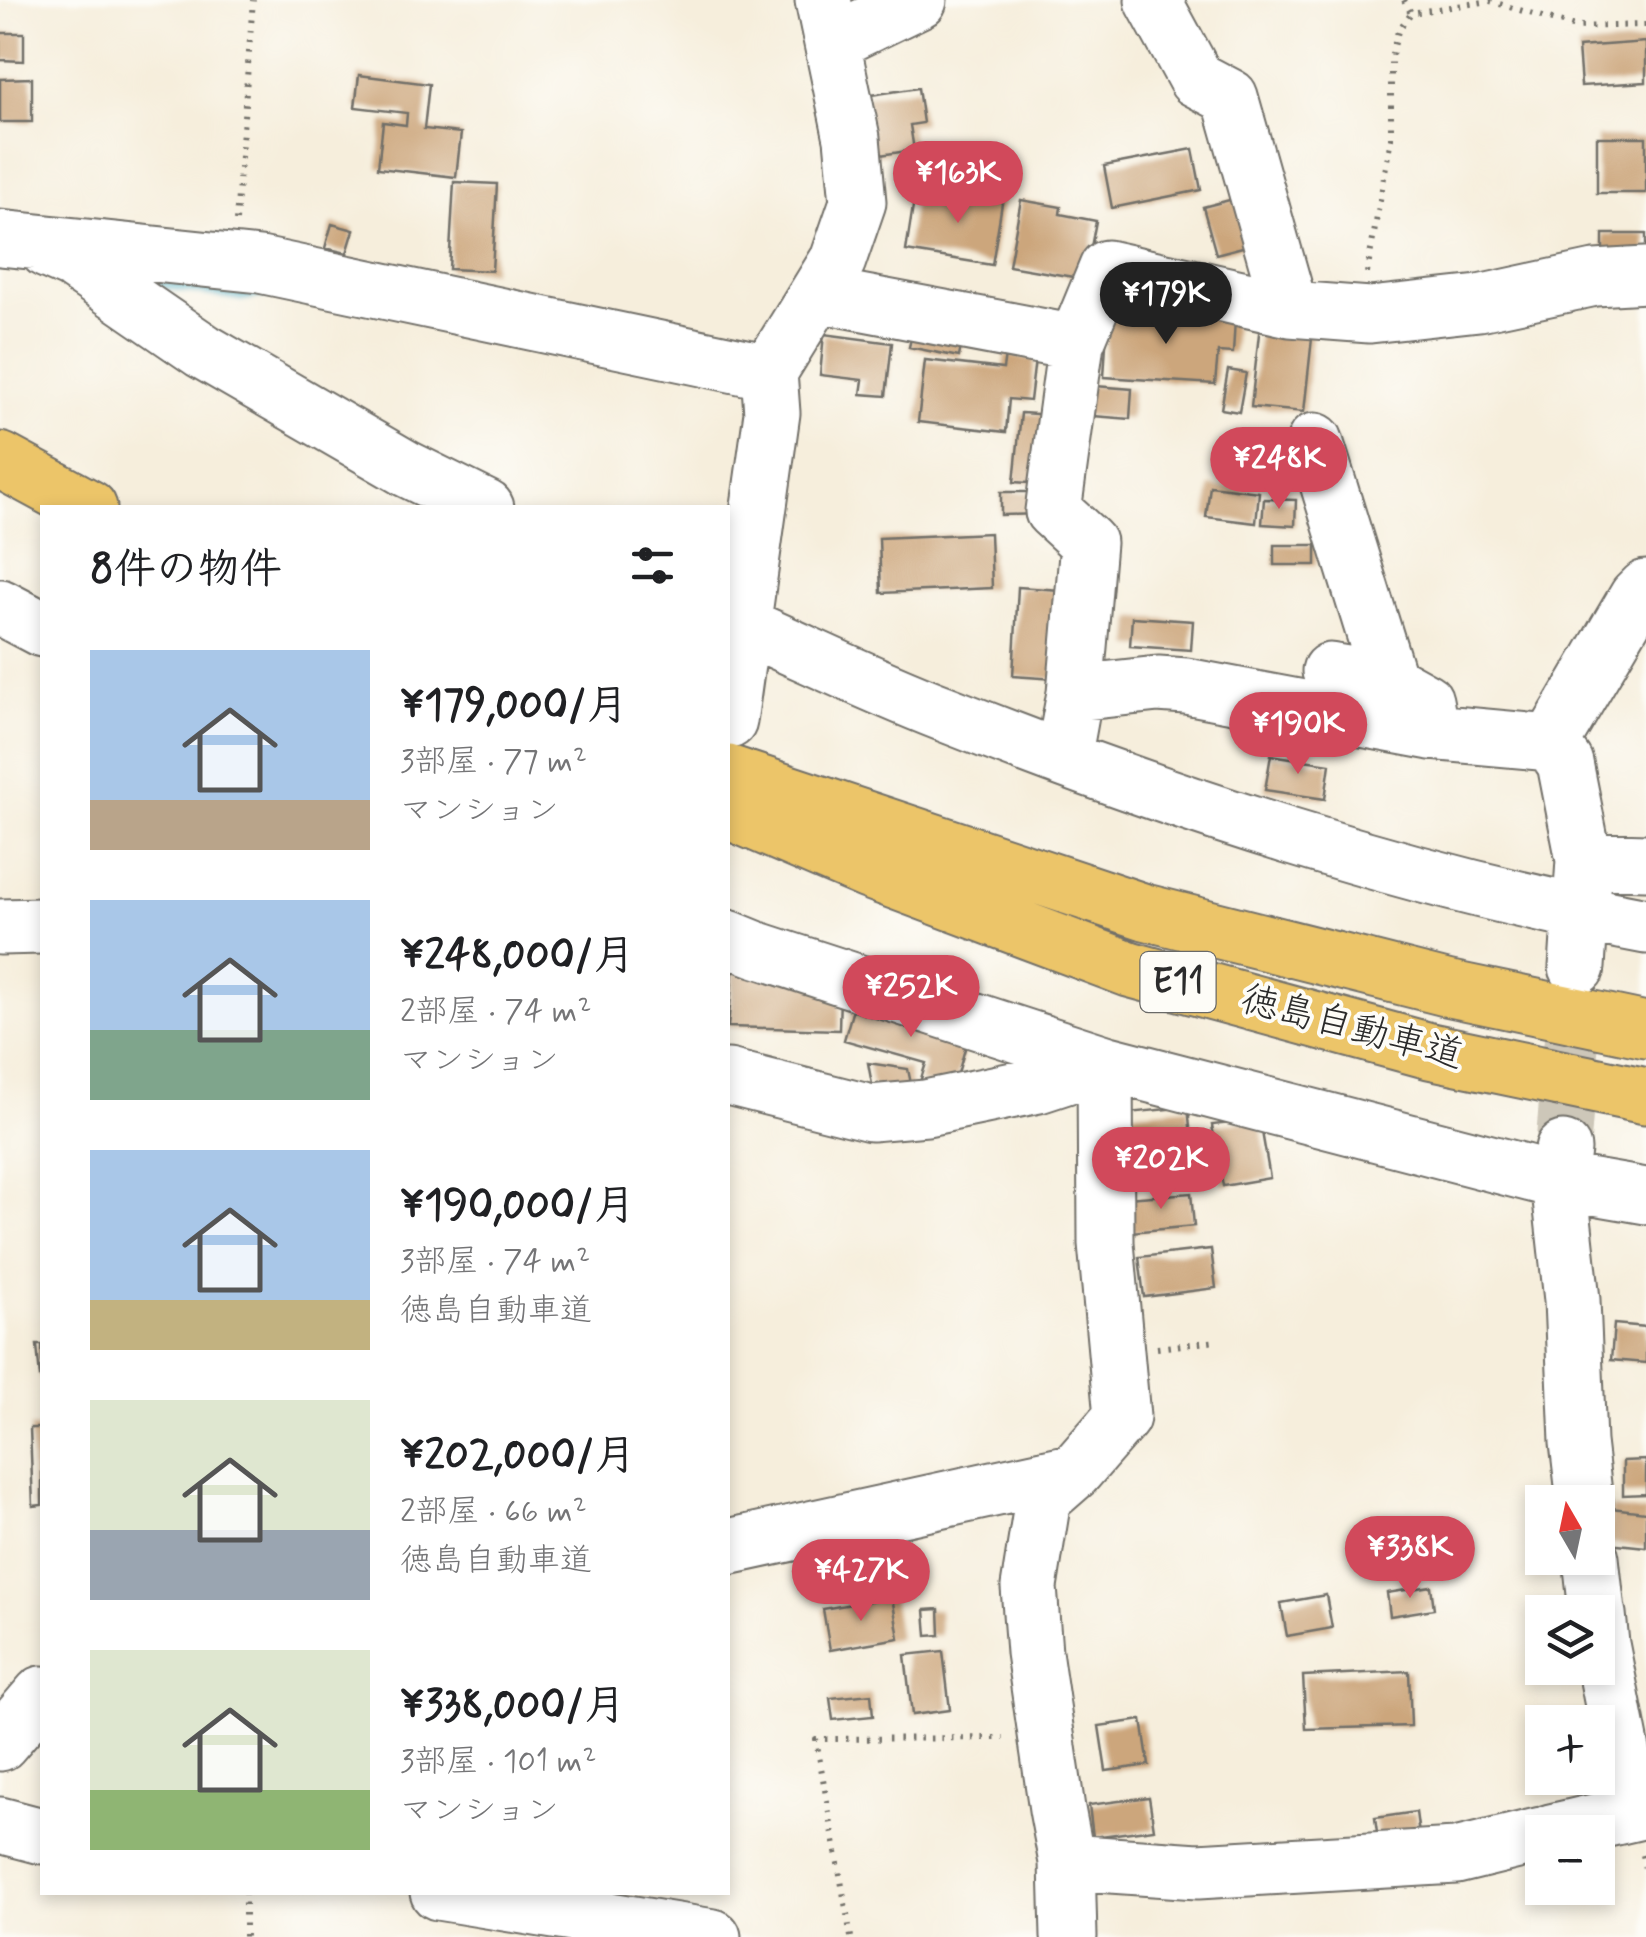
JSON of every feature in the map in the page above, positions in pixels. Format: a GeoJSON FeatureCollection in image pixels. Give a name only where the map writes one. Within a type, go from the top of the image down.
{"type":"FeatureCollection","features":[{"type":"Feature","properties":{"kind":"highway"},"geometry":{"type":"LineString","coordinates":[[0,460],[82,505]]}},
{"type":"Feature","properties":{"kind":"highway","name":"徳島自動車道"},"geometry":{"type":"LineString","coordinates":[[730,774],[1145,912],[1446,988],[1646,1030]]}},
{"type":"Feature","properties":{"kind":"highway","name":"徳島自動車道"},"geometry":{"type":"LineString","coordinates":[[730,812],[868,871],[1129,969],[1430,1050],[1646,1096]]}},
{"type":"Feature","properties":{"kind":"street"},"geometry":{"type":"LineString","coordinates":[[730,701],[734,622],[772,413],[768,372],[838,260],[858,202],[852,138],[827,21],[919,0]]}},
{"type":"Feature","properties":{"kind":"street"},"geometry":{"type":"LineString","coordinates":[[1153,0],[1196,80],[1230,97],[1290,309]]}},
{"type":"Feature","properties":{"kind":"street"},"geometry":{"type":"LineString","coordinates":[[13,240],[260,266],[768,372]]}},
{"type":"Feature","properties":{"kind":"street"},"geometry":{"type":"LineString","coordinates":[[13,240],[72,261],[203,351],[407,469],[480,505]]}},
{"type":"Feature","properties":{"kind":"street"},"geometry":{"type":"LineString","coordinates":[[1063,759],[1075,693],[1088,543],[1053,511],[1076,343],[1107,268],[1290,309],[1370,315],[1478,302],[1595,278],[1646,275]]}},
{"type":"Feature","properties":{"kind":"street"},"geometry":{"type":"LineString","coordinates":[[817,294],[1076,343]]}},
{"type":"Feature","properties":{"kind":"street"},"geometry":{"type":"LineString","coordinates":[[1315,441],[1389,682]]}},
{"type":"Feature","properties":{"kind":"street"},"geometry":{"type":"LineString","coordinates":[[1551,744],[1636,596],[1646,588]]}},
{"type":"Feature","properties":{"kind":"street"},"geometry":{"type":"LineString","coordinates":[[0,606],[40,628]]}},
{"type":"Feature","properties":{"kind":"street"},"geometry":{"type":"LineString","coordinates":[[734,622],[938,712],[1063,759],[1306,840],[1435,878],[1646,926]]}},
{"type":"Feature","properties":{"kind":"street"},"geometry":{"type":"LineString","coordinates":[[1330,671],[1389,682],[1425,701],[1431,732]]}},
{"type":"Feature","properties":{"kind":"street"},"geometry":{"type":"LineString","coordinates":[[1075,693],[1158,684],[1186,686],[1431,732],[1551,744],[1565,763],[1584,860],[1577,967]]}},
{"type":"Feature","properties":{"kind":"street"},"geometry":{"type":"LineString","coordinates":[[1584,860],[1646,862]]}},
{"type":"Feature","properties":{"kind":"street"},"geometry":{"type":"LineString","coordinates":[[0,927],[40,926]]}},
{"type":"Feature","properties":{"kind":"street"},"geometry":{"type":"LineString","coordinates":[[730,939],[1105,1063],[1561,1163],[1646,1196]]}},
{"type":"Feature","properties":{"kind":"street"},"geometry":{"type":"LineString","coordinates":[[730,1078],[871,1113],[926,1108],[1038,1085],[1105,1063]]}},
{"type":"Feature","properties":{"kind":"street"},"geometry":{"type":"LineString","coordinates":[[1069,1937],[1067,1862],[1034,1652],[1030,1587],[1043,1499],[1076,1471],[1122,1417],[1106,1243],[1105,1063]]}},
{"type":"Feature","properties":{"kind":"street"},"geometry":{"type":"LineString","coordinates":[[1561,1163],[1582,1485]]}},
{"type":"Feature","properties":{"kind":"street"},"geometry":{"type":"LineString","coordinates":[[730,1547],[1076,1471]]}},
{"type":"Feature","properties":{"kind":"street"},"geometry":{"type":"LineString","coordinates":[[1611,1685],[1640,1811],[1615,1817]]}},
{"type":"Feature","properties":{"kind":"street"},"geometry":{"type":"LineString","coordinates":[[0,1743],[40,1696]]}},
{"type":"Feature","properties":{"kind":"street"},"geometry":{"type":"LineString","coordinates":[[0,1825],[40,1835]]}},
{"type":"Feature","properties":{"kind":"street"},"geometry":{"type":"LineString","coordinates":[[1067,1862],[1198,1871],[1456,1856],[1525,1839]]}},
{"type":"Feature","properties":{"kind":"street"},"geometry":{"type":"LineString","coordinates":[[456,1895],[713,1937]]}},
{"type":"Feature","properties":{"kind":"path"},"geometry":{"type":"LineString","coordinates":[[232,262],[253,0]]}},
{"type":"Feature","properties":{"kind":"path"},"geometry":{"type":"LineString","coordinates":[[1404,0],[1410,13]]}},
{"type":"Feature","properties":{"kind":"path"},"geometry":{"type":"LineString","coordinates":[[1360,314],[1391,138],[1391,58],[1398,31],[1410,13],[1490,1],[1575,28],[1646,26]]}},
{"type":"Feature","properties":{"kind":"path"},"geometry":{"type":"LineString","coordinates":[[1116,1352],[1217,1340]]}},
{"type":"Feature","properties":{"kind":"path"},"geometry":{"type":"LineString","coordinates":[[850,1937],[816,1739],[1048,1738]]}},
{"type":"Feature","properties":{"kind":"path"},"geometry":{"type":"LineString","coordinates":[[244,1895],[245,1937]]}},
{"type":"Feature","properties":{"kind":"building"},"geometry":{"type":"Polygon","coordinates":[[[0,33],[24,33],[24,61],[0,60],[0,33]]]}},
{"type":"Feature","properties":{"kind":"building"},"geometry":{"type":"Polygon","coordinates":[[[1646,42],[1646,82],[1581,86],[1578,47],[1646,42]]]}},
{"type":"Feature","properties":{"kind":"building"},"geometry":{"type":"Polygon","coordinates":[[[359,75],[429,84],[424,129],[461,133],[456,177],[378,168],[383,122],[406,125],[407,113],[355,107],[359,75]]]}},
{"type":"Feature","properties":{"kind":"building"},"geometry":{"type":"Polygon","coordinates":[[[32,78],[32,122],[0,122],[0,79],[32,78]]]}},
{"type":"Feature","properties":{"kind":"building"},"geometry":{"type":"Polygon","coordinates":[[[918,88],[923,123],[910,125],[914,150],[873,156],[864,96],[918,88]]]}},
{"type":"Feature","properties":{"kind":"building"},"geometry":{"type":"Polygon","coordinates":[[[1597,137],[1646,137],[1646,193],[1597,193],[1597,137]]]}},
{"type":"Feature","properties":{"kind":"building"},"geometry":{"type":"Polygon","coordinates":[[[1193,149],[1201,190],[1112,208],[1104,166],[1193,149]]]}},
{"type":"Feature","properties":{"kind":"building"},"geometry":{"type":"Polygon","coordinates":[[[454,182],[497,184],[492,271],[449,269],[454,182]]]}},
{"type":"Feature","properties":{"kind":"building"},"geometry":{"type":"Polygon","coordinates":[[[960,183],[1004,191],[992,265],[906,251],[914,200],[956,207],[960,183]]]}},
{"type":"Feature","properties":{"kind":"building"},"geometry":{"type":"Polygon","coordinates":[[[1237,198],[1250,245],[1216,254],[1203,207],[1237,198]]]}},
{"type":"Feature","properties":{"kind":"building"},"geometry":{"type":"Polygon","coordinates":[[[1021,200],[1061,207],[1060,214],[1096,221],[1085,279],[1009,266],[1021,200]]]}},
{"type":"Feature","properties":{"kind":"building"},"geometry":{"type":"Polygon","coordinates":[[[332,224],[354,230],[347,253],[325,248],[332,224]]]}},
{"type":"Feature","properties":{"kind":"building"},"geometry":{"type":"Polygon","coordinates":[[[1603,234],[1646,234],[1646,262],[1603,262],[1603,234]]]}},
{"type":"Feature","properties":{"kind":"building"},"geometry":{"type":"Polygon","coordinates":[[[1108,311],[1235,319],[1233,353],[1218,352],[1215,384],[1104,377],[1108,311]]]}},
{"type":"Feature","properties":{"kind":"building"},"geometry":{"type":"Polygon","coordinates":[[[1260,324],[1313,329],[1304,412],[1251,407],[1260,324]]]}},
{"type":"Feature","properties":{"kind":"building"},"geometry":{"type":"Polygon","coordinates":[[[914,326],[963,335],[959,357],[909,347],[914,326]]]}},
{"type":"Feature","properties":{"kind":"building"},"geometry":{"type":"Polygon","coordinates":[[[824,334],[892,343],[886,396],[861,394],[863,380],[820,375],[824,334]]]}},
{"type":"Feature","properties":{"kind":"building"},"geometry":{"type":"Polygon","coordinates":[[[1005,355],[1035,359],[1030,401],[1009,399],[1006,432],[918,422],[925,360],[1003,369],[1005,355]]]}},
{"type":"Feature","properties":{"kind":"building"},"geometry":{"type":"Polygon","coordinates":[[[1228,370],[1246,373],[1239,412],[1221,409],[1228,370]]]}},
{"type":"Feature","properties":{"kind":"building"},"geometry":{"type":"Polygon","coordinates":[[[1083,385],[1132,389],[1130,419],[1081,415],[1083,385]]]}},
{"type":"Feature","properties":{"kind":"building"},"geometry":{"type":"Polygon","coordinates":[[[1021,413],[1051,415],[1044,484],[1014,482],[1021,413]]]}},
{"type":"Feature","properties":{"kind":"building"},"geometry":{"type":"Polygon","coordinates":[[[1210,486],[1259,492],[1256,523],[1206,517],[1210,486]]]}},
{"type":"Feature","properties":{"kind":"building"},"geometry":{"type":"Polygon","coordinates":[[[1001,492],[1042,492],[1042,514],[1001,515],[1001,492]]]}},
{"type":"Feature","properties":{"kind":"building"},"geometry":{"type":"Polygon","coordinates":[[[1264,499],[1296,500],[1295,526],[1262,524],[1264,499]]]}},
{"type":"Feature","properties":{"kind":"building"},"geometry":{"type":"Polygon","coordinates":[[[990,533],[992,588],[881,593],[879,538],[990,533]]]}},
{"type":"Feature","properties":{"kind":"building"},"geometry":{"type":"Polygon","coordinates":[[[1274,545],[1316,545],[1316,565],[1274,565],[1274,545]]]}},
{"type":"Feature","properties":{"kind":"building"},"geometry":{"type":"Polygon","coordinates":[[[1018,587],[1060,590],[1055,679],[1013,676],[1018,587]]]}},
{"type":"Feature","properties":{"kind":"building"},"geometry":{"type":"Polygon","coordinates":[[[1132,617],[1193,621],[1191,650],[1130,646],[1132,617]]]}},
{"type":"Feature","properties":{"kind":"building"},"geometry":{"type":"Polygon","coordinates":[[[1271,755],[1330,764],[1325,799],[1265,790],[1271,755]]]}},
{"type":"Feature","properties":{"kind":"building"},"geometry":{"type":"Polygon","coordinates":[[[733,972],[778,972],[840,994],[839,1030],[730,1027],[733,972]]]}},
{"type":"Feature","properties":{"kind":"building"},"geometry":{"type":"Polygon","coordinates":[[[856,999],[970,1031],[953,1091],[920,1082],[926,1063],[844,1040],[856,999]]]}},
{"type":"Feature","properties":{"kind":"building"},"geometry":{"type":"Polygon","coordinates":[[[868,1063],[908,1069],[912,1089],[874,1095],[868,1063]]]}},
{"type":"Feature","properties":{"kind":"building"},"geometry":{"type":"Polygon","coordinates":[[[1188,1107],[1192,1147],[1130,1152],[1127,1113],[1188,1107]]]}},
{"type":"Feature","properties":{"kind":"building"},"geometry":{"type":"Polygon","coordinates":[[[1260,1120],[1270,1178],[1223,1186],[1212,1125],[1260,1120]]]}},
{"type":"Feature","properties":{"kind":"building"},"geometry":{"type":"Polygon","coordinates":[[[1191,1193],[1194,1226],[1131,1232],[1128,1198],[1191,1193]]]}},
{"type":"Feature","properties":{"kind":"building"},"geometry":{"type":"Polygon","coordinates":[[[1211,1249],[1216,1288],[1144,1297],[1139,1257],[1211,1249]]]}},
{"type":"Feature","properties":{"kind":"building"},"geometry":{"type":"Polygon","coordinates":[[[1614,1324],[1646,1327],[1646,1363],[1611,1360],[1614,1324]]]}},
{"type":"Feature","properties":{"kind":"building"},"geometry":{"type":"Polygon","coordinates":[[[30,1428],[40,1428],[40,1505],[33,1506],[30,1428]]]}},
{"type":"Feature","properties":{"kind":"building"},"geometry":{"type":"Polygon","coordinates":[[[1646,1460],[1646,1494],[1623,1495],[1623,1461],[1646,1460]]]}},
{"type":"Feature","properties":{"kind":"building"},"geometry":{"type":"Polygon","coordinates":[[[1615,1508],[1646,1512],[1646,1547],[1615,1544],[1615,1508]]]}},
{"type":"Feature","properties":{"kind":"building"},"geometry":{"type":"Polygon","coordinates":[[[906,1553],[909,1577],[856,1585],[853,1560],[906,1553]]]}},
{"type":"Feature","properties":{"kind":"building"},"geometry":{"type":"Polygon","coordinates":[[[1431,1586],[1434,1609],[1390,1616],[1387,1593],[1431,1586]]]}},
{"type":"Feature","properties":{"kind":"building"},"geometry":{"type":"Polygon","coordinates":[[[1326,1595],[1332,1628],[1287,1636],[1281,1603],[1326,1595]]]}},
{"type":"Feature","properties":{"kind":"building"},"geometry":{"type":"Polygon","coordinates":[[[892,1597],[899,1638],[830,1650],[823,1609],[892,1597]]]}},
{"type":"Feature","properties":{"kind":"building"},"geometry":{"type":"Polygon","coordinates":[[[939,1609],[940,1635],[927,1636],[925,1610],[939,1609]]]}},
{"type":"Feature","properties":{"kind":"building"},"geometry":{"type":"Polygon","coordinates":[[[943,1651],[950,1710],[912,1715],[905,1655],[943,1651]]]}},
{"type":"Feature","properties":{"kind":"building"},"geometry":{"type":"Polygon","coordinates":[[[1409,1671],[1411,1726],[1306,1729],[1303,1676],[1409,1671]]]}},
{"type":"Feature","properties":{"kind":"building"},"geometry":{"type":"Polygon","coordinates":[[[871,1694],[873,1716],[833,1720],[830,1698],[871,1694]]]}},
{"type":"Feature","properties":{"kind":"building"},"geometry":{"type":"Polygon","coordinates":[[[1142,1720],[1149,1765],[1106,1771],[1099,1726],[1142,1720]]]}},
{"type":"Feature","properties":{"kind":"building"},"geometry":{"type":"Polygon","coordinates":[[[1149,1797],[1154,1829],[1093,1837],[1089,1805],[1149,1797]]]}},
{"type":"Feature","properties":{"kind":"building"},"geometry":{"type":"Polygon","coordinates":[[[1416,1812],[1420,1842],[1379,1848],[1375,1818],[1416,1812]]]}},
{"type":"Feature","properties":{"kind":"waterway"},"geometry":{"type":"LineString","coordinates":[[152,282],[241,296],[270,291]]}},
{"type":"Feature","properties":{"kind":"tunnel"},"geometry":{"type":"LineString","coordinates":[[1563,1146],[1577,970]]}}]}
